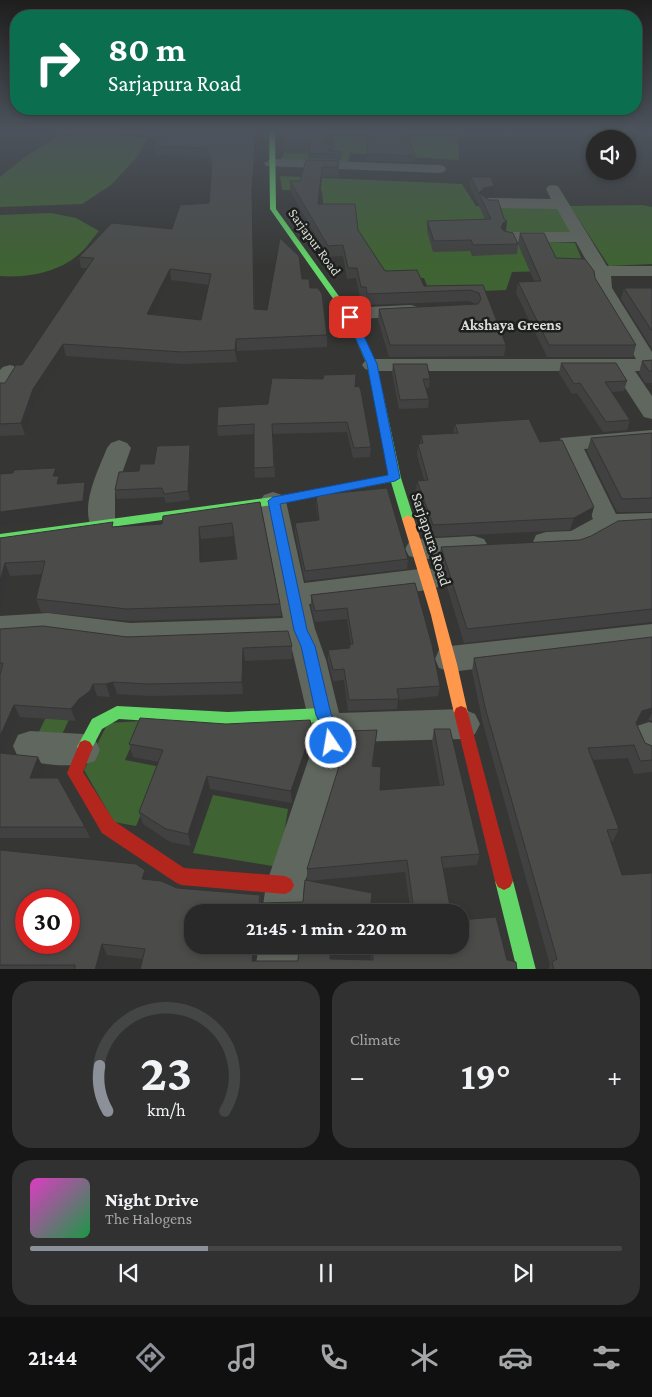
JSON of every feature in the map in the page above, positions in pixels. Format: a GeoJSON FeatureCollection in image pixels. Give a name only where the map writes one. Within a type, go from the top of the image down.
{"type":"FeatureCollection","features":[{"type":"Feature","properties":{"kind":"main road","name":"Sarjapur Road"},"geometry":{"type":"LineString","coordinates":[[272,176],[273,210],[348,314],[372,364],[395,478]]}},
{"type":"Feature","properties":{"kind":"main road","name":"Sarjapura Road"},"geometry":{"type":"LineString","coordinates":[[0,538],[273,501],[395,478],[419,549],[450,659],[463,724],[527,969]]}},
{"type":"Feature","properties":{"kind":"main road"},"geometry":{"type":"LineString","coordinates":[[284,898],[181,876],[108,827],[75,773],[83,750],[97,724],[118,712],[228,719],[327,722]]}},
{"type":"Feature","properties":{"kind":"street"},"geometry":{"type":"LineString","coordinates":[[553,189],[601,271],[603,288],[651,365]]}},
{"type":"Feature","properties":{"kind":"street"},"geometry":{"type":"LineString","coordinates":[[488,203],[562,204]]}},
{"type":"Feature","properties":{"kind":"street"},"geometry":{"type":"LineString","coordinates":[[510,237],[582,237]]}},
{"type":"Feature","properties":{"kind":"street"},"geometry":{"type":"LineString","coordinates":[[601,271],[652,271]]}},
{"type":"Feature","properties":{"kind":"street"},"geometry":{"type":"LineString","coordinates":[[348,314],[432,310]]}},
{"type":"Feature","properties":{"kind":"street"},"geometry":{"type":"LineString","coordinates":[[372,364],[651,365]]}},
{"type":"Feature","properties":{"kind":"street"},"geometry":{"type":"LineString","coordinates":[[620,365],[652,412]]}},
{"type":"Feature","properties":{"kind":"street"},"geometry":{"type":"LineString","coordinates":[[608,523],[569,443],[652,437]]}},
{"type":"Feature","properties":{"kind":"street"},"geometry":{"type":"LineString","coordinates":[[102,524],[102,493],[119,448]]}},
{"type":"Feature","properties":{"kind":"street"},"geometry":{"type":"LineString","coordinates":[[273,501],[300,630],[308,646],[331,743],[284,898]]}},
{"type":"Feature","properties":{"kind":"street"},"geometry":{"type":"LineString","coordinates":[[419,549],[576,541],[608,523],[652,522]]}},
{"type":"Feature","properties":{"kind":"street"},"geometry":{"type":"LineString","coordinates":[[293,594],[428,579]]}},
{"type":"Feature","properties":{"kind":"street"},"geometry":{"type":"LineString","coordinates":[[0,628],[48,626],[130,636],[300,630]]}},
{"type":"Feature","properties":{"kind":"street"},"geometry":{"type":"LineString","coordinates":[[450,659],[652,636]]}},
{"type":"Feature","properties":{"kind":"street"},"geometry":{"type":"LineString","coordinates":[[327,722],[463,724]]}},
{"type":"Feature","properties":{"kind":"street"},"geometry":{"type":"LineString","coordinates":[[30,746],[83,750]]}},
{"type":"Feature","properties":{"kind":"street"},"geometry":{"type":"LineString","coordinates":[[276,969],[278,954]]}},
{"type":"Feature","properties":{"kind":"green space"},"geometry":{"type":"Polygon","coordinates":[[[119,176],[111,185],[82,204],[0,207],[0,177],[119,176]]]}},
{"type":"Feature","properties":{"kind":"green space"},"geometry":{"type":"Polygon","coordinates":[[[280,176],[462,184],[476,206],[557,206],[573,234],[503,240],[575,243],[586,270],[512,272],[506,290],[430,293],[424,278],[375,277],[358,232],[354,213],[324,212],[322,191],[282,190],[280,176]]]}},
{"type":"Feature","properties":{"kind":"green space"},"geometry":{"type":"Polygon","coordinates":[[[642,205],[652,207],[652,264],[609,266],[570,206],[642,205]]]}},
{"type":"Feature","properties":{"kind":"green space"},"geometry":{"type":"Polygon","coordinates":[[[51,213],[76,218],[99,231],[81,253],[61,266],[31,275],[0,276],[0,215],[51,213]]]}},
{"type":"Feature","properties":{"kind":"green space"},"geometry":{"type":"Polygon","coordinates":[[[50,709],[72,713],[59,741],[36,738],[50,709]]]}},
{"type":"Feature","properties":{"kind":"green space"},"geometry":{"type":"Polygon","coordinates":[[[142,721],[125,760],[161,767],[136,826],[114,822],[84,770],[108,723],[142,721]]]}},
{"type":"Feature","properties":{"kind":"green space"},"geometry":{"type":"Polygon","coordinates":[[[213,795],[288,809],[279,867],[193,853],[213,795]]]}},
{"type":"Feature","properties":{"kind":"building"},"geometry":{"type":"Polygon","coordinates":[[[211,176],[253,176],[254,309],[267,310],[280,238],[299,256],[302,279],[309,279],[310,288],[318,288],[322,294],[327,335],[236,339],[235,350],[182,352],[63,344],[33,389],[21,423],[0,424],[0,383],[5,383],[16,365],[22,365],[94,258],[79,257],[112,223],[172,229],[180,205],[209,203],[211,176]],[[170,269],[147,314],[201,320],[211,274],[170,269]]]}},
{"type":"Feature","properties":{"kind":"building"},"geometry":{"type":"Polygon","coordinates":[[[301,176],[321,176],[318,204],[355,204],[358,230],[385,271],[417,270],[424,286],[483,285],[506,345],[390,345],[379,309],[478,304],[481,299],[479,293],[470,290],[367,294],[366,287],[361,287],[357,268],[348,268],[343,245],[328,246],[290,181],[300,181],[301,176]]]}},
{"type":"Feature","properties":{"kind":"building"},"geometry":{"type":"Polygon","coordinates":[[[471,177],[491,177],[494,186],[484,188],[479,193],[489,200],[498,200],[504,219],[507,221],[503,223],[501,228],[504,231],[513,233],[518,244],[473,245],[471,240],[434,241],[427,221],[491,219],[471,177]]]}},
{"type":"Feature","properties":{"kind":"building"},"geometry":{"type":"Polygon","coordinates":[[[520,233],[544,233],[556,258],[585,259],[594,271],[595,278],[636,345],[549,345],[518,282],[541,281],[520,233]]]}},
{"type":"Feature","properties":{"kind":"building"},"geometry":{"type":"Polygon","coordinates":[[[624,288],[652,288],[652,331],[624,288]]]}},
{"type":"Feature","properties":{"kind":"building"},"geometry":{"type":"Polygon","coordinates":[[[652,360],[652,371],[649,371],[642,361],[652,360]]]}},
{"type":"Feature","properties":{"kind":"building"},"geometry":{"type":"Polygon","coordinates":[[[561,363],[616,363],[627,381],[605,382],[630,420],[606,422],[580,383],[574,384],[561,363]]]}},
{"type":"Feature","properties":{"kind":"building"},"geometry":{"type":"Polygon","coordinates":[[[393,364],[427,364],[430,379],[423,379],[429,399],[400,400],[393,364]]]}},
{"type":"Feature","properties":{"kind":"building"},"geometry":{"type":"Polygon","coordinates":[[[356,374],[355,387],[359,386],[361,391],[371,447],[354,448],[347,422],[272,424],[274,467],[254,468],[254,424],[217,426],[218,407],[268,404],[272,378],[323,379],[324,375],[356,374]]]}},
{"type":"Feature","properties":{"kind":"building"},"geometry":{"type":"Polygon","coordinates":[[[529,419],[540,442],[562,440],[594,507],[574,518],[433,525],[417,481],[428,480],[418,444],[423,443],[421,435],[458,433],[455,424],[529,419]]]}},
{"type":"Feature","properties":{"kind":"building"},"geometry":{"type":"Polygon","coordinates":[[[652,433],[652,498],[622,499],[591,438],[652,433]]]}},
{"type":"Feature","properties":{"kind":"building"},"geometry":{"type":"Polygon","coordinates":[[[190,445],[188,491],[164,494],[162,488],[115,490],[119,472],[139,471],[140,464],[154,464],[157,446],[190,445]]]}},
{"type":"Feature","properties":{"kind":"building"},"geometry":{"type":"Polygon","coordinates":[[[56,468],[53,476],[59,476],[57,484],[85,482],[83,501],[0,512],[0,474],[13,473],[14,470],[56,468]]]}},
{"type":"Feature","properties":{"kind":"building"},"geometry":{"type":"Polygon","coordinates":[[[387,488],[408,559],[305,571],[295,523],[319,520],[316,495],[387,488]]]}},
{"type":"Feature","properties":{"kind":"building"},"geometry":{"type":"Polygon","coordinates":[[[260,502],[280,604],[127,609],[36,599],[45,561],[5,563],[0,581],[0,538],[113,522],[112,527],[162,524],[163,516],[260,502]],[[232,523],[199,527],[200,562],[237,559],[232,523]]]}},
{"type":"Feature","properties":{"kind":"building"},"geometry":{"type":"Polygon","coordinates":[[[652,519],[652,609],[467,629],[441,547],[580,540],[618,521],[652,519]]]}},
{"type":"Feature","properties":{"kind":"building"},"geometry":{"type":"Polygon","coordinates":[[[415,583],[432,645],[440,686],[397,689],[399,699],[349,700],[344,669],[333,670],[328,650],[350,648],[349,645],[353,644],[347,608],[315,611],[311,595],[415,583]]]}},
{"type":"Feature","properties":{"kind":"building"},"geometry":{"type":"Polygon","coordinates":[[[43,626],[127,637],[288,631],[292,646],[243,648],[242,682],[148,684],[113,682],[93,684],[90,691],[79,699],[71,709],[14,705],[0,736],[0,675],[3,663],[0,663],[0,629],[43,626]]]}},
{"type":"Feature","properties":{"kind":"building"},"geometry":{"type":"Polygon","coordinates":[[[652,637],[652,708],[642,711],[636,723],[645,743],[652,746],[652,760],[640,761],[634,745],[588,748],[619,829],[607,830],[622,875],[652,873],[652,969],[554,969],[552,962],[557,959],[486,711],[474,658],[652,637]]]}},
{"type":"Feature","properties":{"kind":"building"},"geometry":{"type":"Polygon","coordinates":[[[140,718],[226,724],[310,720],[312,730],[291,791],[207,776],[188,834],[166,829],[139,812],[163,750],[129,744],[140,718]]]}},
{"type":"Feature","properties":{"kind":"building"},"geometry":{"type":"Polygon","coordinates":[[[434,729],[450,729],[480,854],[441,857],[450,904],[413,904],[407,860],[307,869],[350,731],[377,730],[372,766],[381,767],[380,790],[444,785],[434,729]]]}},
{"type":"Feature","properties":{"kind":"building"},"geometry":{"type":"Polygon","coordinates":[[[0,753],[38,757],[30,778],[58,778],[85,827],[0,827],[0,753]]]}},
{"type":"Feature","properties":{"kind":"building"},"geometry":{"type":"Polygon","coordinates":[[[0,850],[136,864],[145,870],[142,879],[161,881],[177,888],[260,895],[260,903],[303,902],[305,880],[372,893],[371,904],[184,904],[184,954],[253,954],[252,961],[298,961],[298,954],[330,954],[330,959],[373,960],[373,954],[469,954],[469,919],[496,917],[507,960],[516,962],[517,969],[140,969],[145,949],[102,944],[95,969],[75,969],[75,965],[0,965],[0,850]]]}},
{"type":"Feature","properties":{"kind":"traffic: fast"},"geometry":{"type":"LineString","coordinates":[[273,176],[273,209],[350,317],[372,365],[395,478],[408,519]]}},
{"type":"Feature","properties":{"kind":"traffic: fast"},"geometry":{"type":"LineString","coordinates":[[0,538],[273,501],[395,478]]}},
{"type":"Feature","properties":{"kind":"traffic: fast"},"geometry":{"type":"LineString","coordinates":[[85,747],[97,724],[117,712],[228,719],[324,715]]}},
{"type":"Feature","properties":{"kind":"traffic: fast"},"geometry":{"type":"LineString","coordinates":[[504,881],[527,969]]}},
{"type":"Feature","properties":{"kind":"traffic: slow"},"geometry":{"type":"LineString","coordinates":[[408,519],[438,615],[461,713]]}},
{"type":"Feature","properties":{"kind":"traffic: jam"},"geometry":{"type":"LineString","coordinates":[[461,713],[504,881]]}},
{"type":"Feature","properties":{"kind":"traffic: jam"},"geometry":{"type":"LineString","coordinates":[[85,747],[75,773],[108,827],[181,876],[285,885]]}},
{"type":"Feature","properties":{"kind":"district","name":"Akshaya Greens"},"geometry":{"type":"Point","coordinates":[511,325]}},
{"type":"Feature","properties":{"kind":"route"},"geometry":{"type":"LineString","coordinates":[[331,743],[330,728],[324,715],[308,646],[300,630],[273,501],[395,478],[372,364],[350,317]]}}]}
